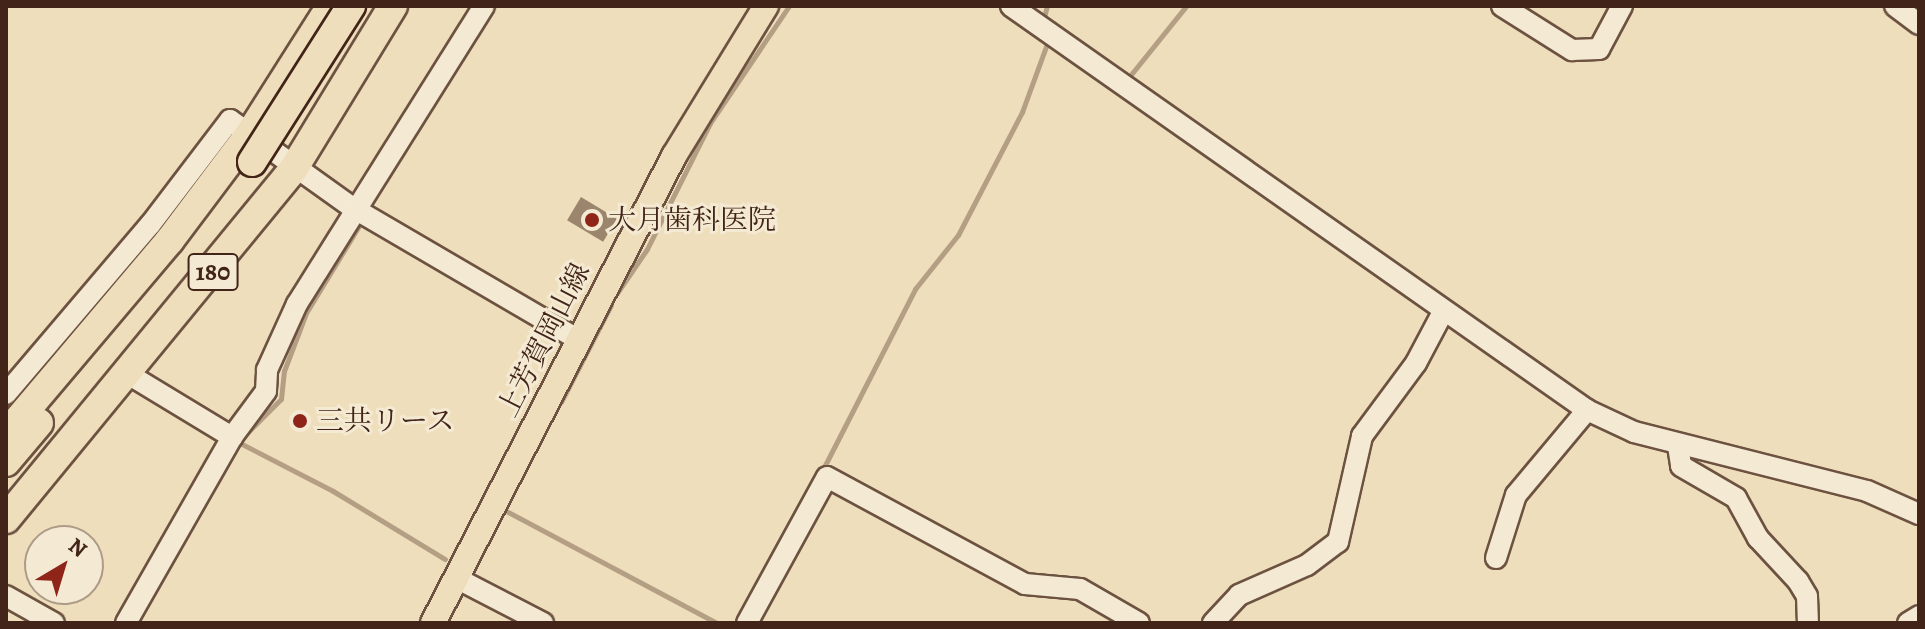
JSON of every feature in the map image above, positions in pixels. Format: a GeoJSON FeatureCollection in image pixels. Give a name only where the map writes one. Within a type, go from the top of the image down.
{"type":"FeatureCollection","features":[{"type":"Feature","properties":{"kind":"highway","name":"180"},"geometry":{"type":"LineString","coordinates":[[6,434],[170,240],[251,132],[331,6]]}},
{"type":"Feature","properties":{"kind":"highway","name":"180"},"geometry":{"type":"LineString","coordinates":[[6,462],[252,162],[351,6]]}},
{"type":"Feature","properties":{"kind":"highway","name":"180"},"geometry":{"type":"LineString","coordinates":[[6,519],[294,168],[393,6]]}},
{"type":"Feature","properties":{"kind":"main road","name":"上芳賀岡山線"},"geometry":{"type":"LineString","coordinates":[[433,623],[674,156],[766,6]]}},
{"type":"Feature","properties":{"kind":"street"},"geometry":{"type":"LineString","coordinates":[[126,623],[232,437],[266,391],[267,370],[297,304],[353,208],[484,6]]}},
{"type":"Feature","properties":{"kind":"street"},"geometry":{"type":"LineString","coordinates":[[1502,6],[1572,50],[1599,49],[1622,6]]}},
{"type":"Feature","properties":{"kind":"street"},"geometry":{"type":"LineString","coordinates":[[1895,6],[1919,24]]}},
{"type":"Feature","properties":{"kind":"street"},"geometry":{"type":"LineString","coordinates":[[1024,9],[1443,312],[1587,410],[1678,446],[1867,491],[1919,514]]}},
{"type":"Feature","properties":{"kind":"street"},"geometry":{"type":"LineString","coordinates":[[6,394],[150,225],[230,120],[251,132],[294,168],[353,208],[577,339]]}},
{"type":"Feature","properties":{"kind":"street"},"geometry":{"type":"LineString","coordinates":[[1213,623],[1239,595],[1307,565],[1338,542],[1362,436],[1416,363],[1443,312]]}},
{"type":"Feature","properties":{"kind":"street"},"geometry":{"type":"LineString","coordinates":[[128,374],[232,437]]}},
{"type":"Feature","properties":{"kind":"street"},"geometry":{"type":"LineString","coordinates":[[1496,558],[1516,495],[1587,410]]}},
{"type":"Feature","properties":{"kind":"street"},"geometry":{"type":"LineString","coordinates":[[1678,446],[1681,466],[1736,498],[1758,538],[1798,581],[1807,596],[1808,623]]}},
{"type":"Feature","properties":{"kind":"street"},"geometry":{"type":"LineString","coordinates":[[747,623],[827,477],[1025,584],[1080,589],[1139,623]]}},
{"type":"Feature","properties":{"kind":"street"},"geometry":{"type":"LineString","coordinates":[[456,578],[543,623]]}},
{"type":"Feature","properties":{"kind":"street"},"geometry":{"type":"LineString","coordinates":[[6,596],[54,623]]}},
{"type":"Feature","properties":{"kind":"street"},"geometry":{"type":"LineString","coordinates":[[1908,623],[1919,616]]}},
{"type":"Feature","properties":{"kind":"building","name":"大月歯科医院"},"geometry":{"type":"Polygon","coordinates":[[[581,197],[617,219],[603,242],[567,220],[581,197]]]}},
{"type":"Feature","properties":{"kind":"waterway"},"geometry":{"type":"LineString","coordinates":[[617,293],[647,249],[710,123],[789,6]]}},
{"type":"Feature","properties":{"kind":"waterway"},"geometry":{"type":"LineString","coordinates":[[1044,17],[1047,6]]}},
{"type":"Feature","properties":{"kind":"waterway"},"geometry":{"type":"LineString","coordinates":[[1124,73],[1129,77],[1186,6]]}},
{"type":"Feature","properties":{"kind":"waterway"},"geometry":{"type":"LineString","coordinates":[[821,473],[915,289],[958,235],[1022,112],[1048,41]]}},
{"type":"Feature","properties":{"kind":"waterway"},"geometry":{"type":"LineString","coordinates":[[246,434],[281,399],[284,371],[306,313],[362,221]]}},
{"type":"Feature","properties":{"kind":"waterway"},"geometry":{"type":"LineString","coordinates":[[561,402],[611,305]]}},
{"type":"Feature","properties":{"kind":"waterway"},"geometry":{"type":"LineString","coordinates":[[238,442],[333,491],[445,559]]}},
{"type":"Feature","properties":{"kind":"waterway"},"geometry":{"type":"LineString","coordinates":[[508,512],[717,623]]}},
{"type":"Feature","properties":{"kind":"place","name":"大月歯科医院"},"geometry":{"type":"Point","coordinates":[592,220]}},
{"type":"Feature","properties":{"kind":"place","name":"三共リース"},"geometry":{"type":"Point","coordinates":[300,421]}}]}
